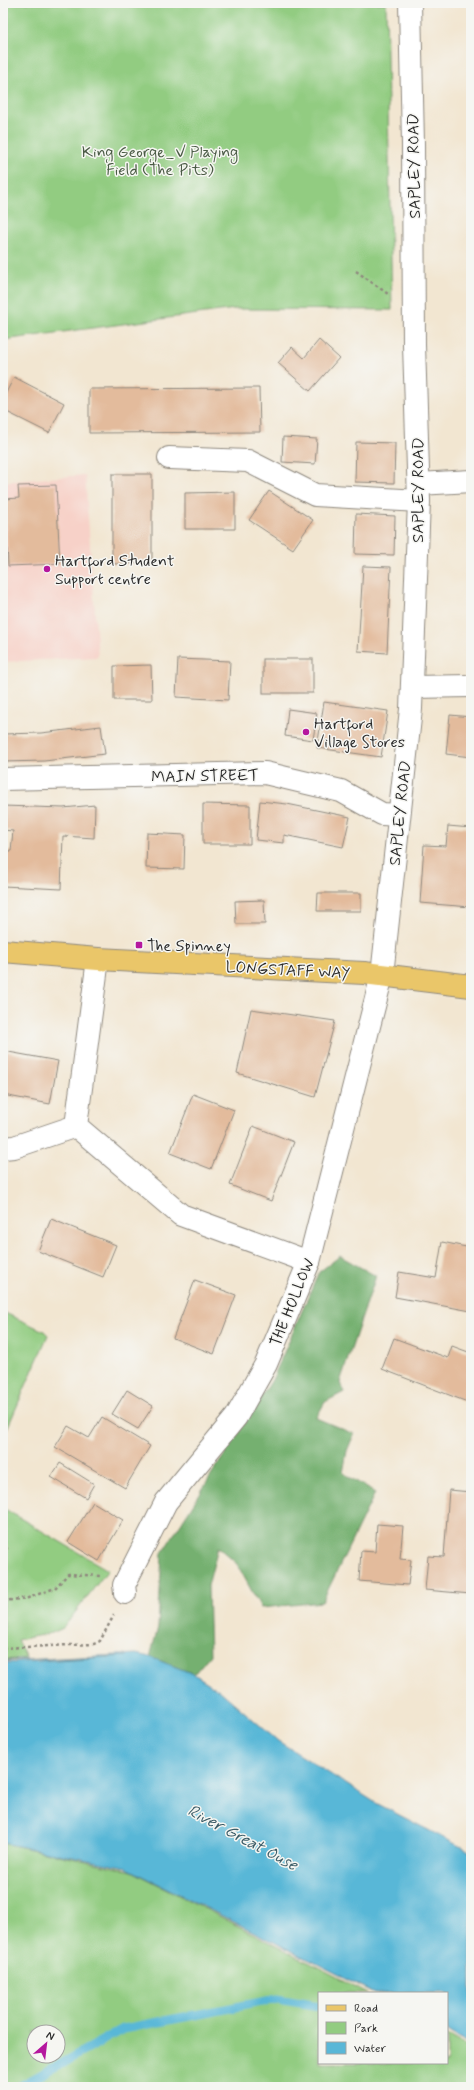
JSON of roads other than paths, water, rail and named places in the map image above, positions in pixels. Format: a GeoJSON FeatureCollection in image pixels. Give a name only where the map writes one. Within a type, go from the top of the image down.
{"type":"FeatureCollection","features":[{"type":"Feature","properties":{"kind":"main road","name":"LONGSTAFF WAY"},"geometry":{"type":"LineString","coordinates":[[3,951],[98,959],[382,975]]}},
{"type":"Feature","properties":{"kind":"main road"},"geometry":{"type":"LineString","coordinates":[[382,975],[471,986]]}},
{"type":"Feature","properties":{"kind":"street","name":"SAPLEY ROAD"},"geometry":{"type":"LineString","coordinates":[[382,975],[412,687],[419,493],[414,344],[413,144],[410,3]]}},
{"type":"Feature","properties":{"kind":"street"},"geometry":{"type":"LineString","coordinates":[[169,458],[248,461],[314,495],[419,493],[471,481]]}},
{"type":"Feature","properties":{"kind":"street"},"geometry":{"type":"LineString","coordinates":[[412,687],[471,686]]}},
{"type":"Feature","properties":{"kind":"street","name":"MAIN STREET"},"geometry":{"type":"LineString","coordinates":[[3,779],[265,773],[342,791],[382,814],[399,814]]}},
{"type":"Feature","properties":{"kind":"street"},"geometry":{"type":"LineString","coordinates":[[76,1126],[98,959]]}},
{"type":"Feature","properties":{"kind":"street","name":"THE HOLLOW"},"geometry":{"type":"LineString","coordinates":[[124,1589],[166,1502],[236,1417],[266,1364],[309,1262],[382,975]]}},
{"type":"Feature","properties":{"kind":"street"},"geometry":{"type":"LineString","coordinates":[[3,1148],[14,1147],[76,1126]]}},
{"type":"Feature","properties":{"kind":"street"},"geometry":{"type":"LineString","coordinates":[[76,1126],[181,1215],[309,1262]]}},
{"type":"Feature","properties":{"kind":"water","name":"River Great Ouse"},"geometry":{"type":"Polygon","coordinates":[[[136,1654],[150,1657],[194,1674],[219,1690],[278,1741],[376,1803],[471,1852],[471,2045],[448,2032],[448,1992],[373,1992],[127,1868],[3,1843],[3,1663],[127,1656],[3,1661],[136,1654]]]}},
{"type":"Feature","properties":{"kind":"waterway"},"geometry":{"type":"LineString","coordinates":[[19,2087],[123,2029],[277,1999],[318,2006]]}},
{"type":"Feature","properties":{"kind":"place","name":"Hartford Student Support centre"},"geometry":{"type":"Point","coordinates":[47,569]}},
{"type":"Feature","properties":{"kind":"place","name":"Hartford Village Stores"},"geometry":{"type":"Point","coordinates":[306,732]}},
{"type":"Feature","properties":{"kind":"place","name":"The Spinney"},"geometry":{"type":"Point","coordinates":[139,945]}},
{"type":"Feature","properties":{"kind":"park label","name":"King George_V Playing Field (The Pits)"},"geometry":{"type":"Point","coordinates":[160,160]}}]}
